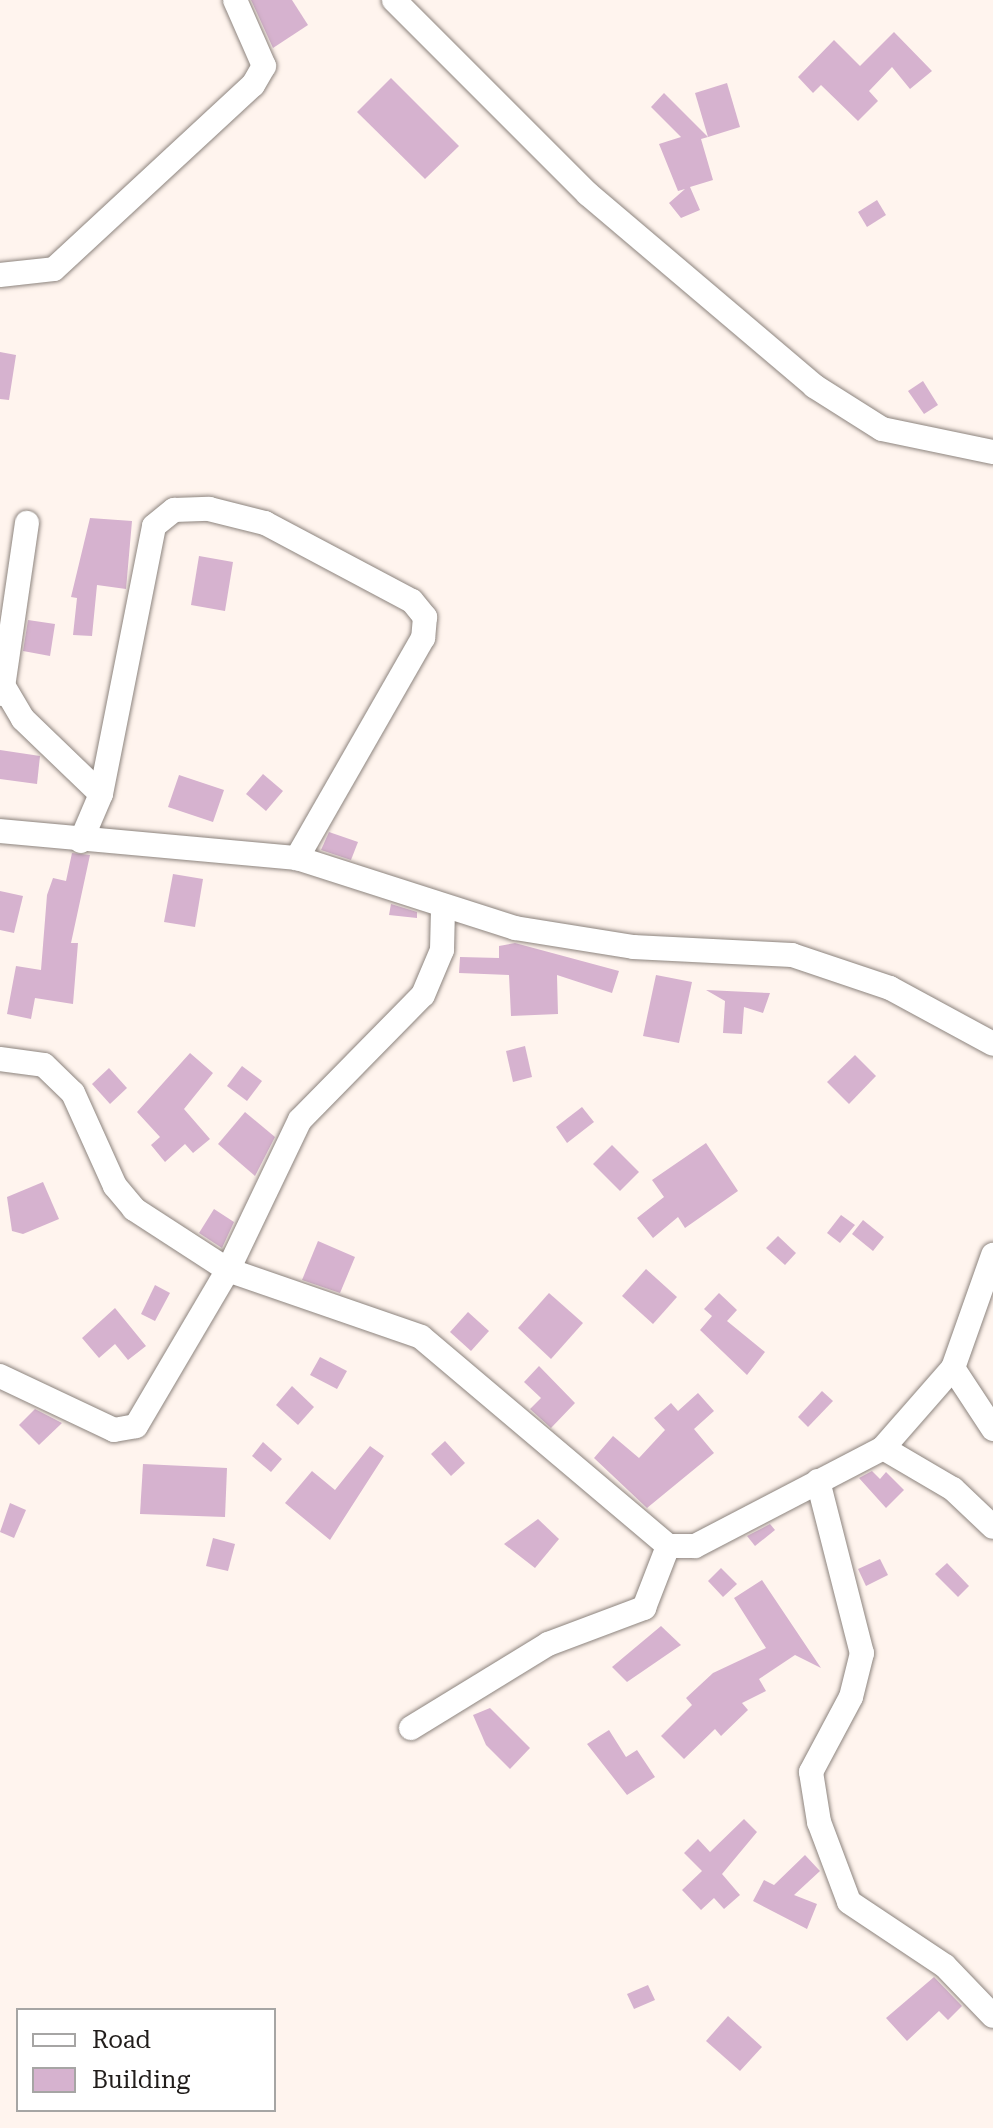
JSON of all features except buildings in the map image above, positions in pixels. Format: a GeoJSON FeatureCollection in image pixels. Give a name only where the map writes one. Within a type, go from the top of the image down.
{"type":"FeatureCollection","features":[{"type":"Feature","properties":{"kind":"street"},"geometry":{"type":"LineString","coordinates":[[0,275],[54,269],[253,85],[264,66],[235,0]]}},
{"type":"Feature","properties":{"kind":"street"},"geometry":{"type":"LineString","coordinates":[[394,0],[588,194],[814,386],[882,429],[993,452]]}},
{"type":"Feature","properties":{"kind":"street"},"geometry":{"type":"LineString","coordinates":[[81,841],[101,794],[154,526],[174,510],[209,509],[265,523],[412,601],[425,617],[423,638],[297,858]]}},
{"type":"Feature","properties":{"kind":"street"},"geometry":{"type":"LineString","coordinates":[[27,523],[1,690],[23,719],[101,794]]}},
{"type":"Feature","properties":{"kind":"street"},"geometry":{"type":"LineString","coordinates":[[0,831],[81,841],[297,858],[443,909],[573,939],[830,964],[993,1044]]}},
{"type":"Feature","properties":{"kind":"street"},"geometry":{"type":"LineString","coordinates":[[0,1376],[73,1414],[128,1431],[146,1414],[228,1270],[300,1120],[423,995],[442,950],[443,909]]}},
{"type":"Feature","properties":{"kind":"street"},"geometry":{"type":"LineString","coordinates":[[0,1059],[27,1059],[54,1074],[85,1110],[115,1186],[134,1209],[228,1270],[421,1337],[668,1546],[695,1546],[883,1448],[953,1368],[993,1255]]}},
{"type":"Feature","properties":{"kind":"street"},"geometry":{"type":"LineString","coordinates":[[953,1368],[993,1429]]}},
{"type":"Feature","properties":{"kind":"street"},"geometry":{"type":"LineString","coordinates":[[883,1448],[953,1489],[993,1527]]}},
{"type":"Feature","properties":{"kind":"street"},"geometry":{"type":"LineString","coordinates":[[818,1481],[862,1653],[851,1697],[811,1772],[819,1822],[849,1902],[945,1966],[993,2016]]}},
{"type":"Feature","properties":{"kind":"street"},"geometry":{"type":"LineString","coordinates":[[411,1728],[548,1644],[644,1608],[668,1546]]}}]}
